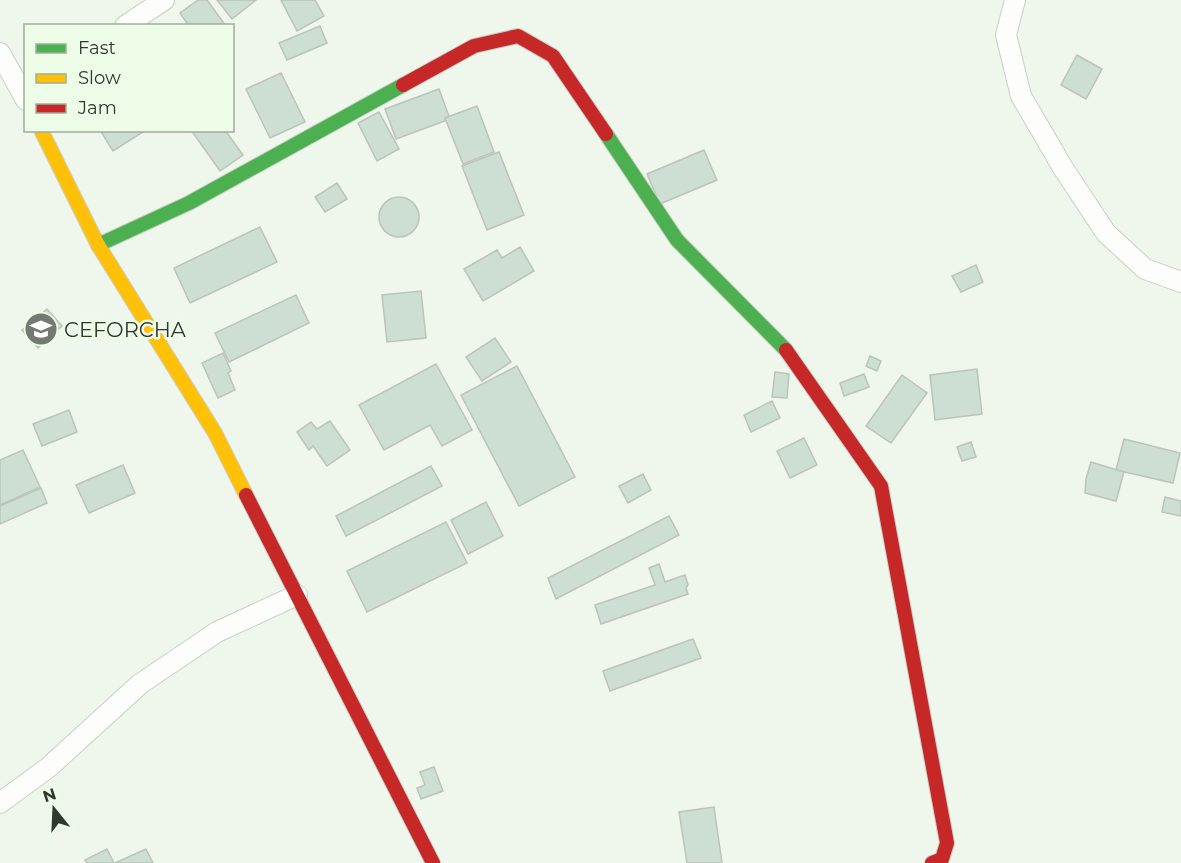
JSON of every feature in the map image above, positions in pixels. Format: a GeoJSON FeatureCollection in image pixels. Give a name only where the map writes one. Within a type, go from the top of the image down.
{"type":"FeatureCollection","features":[{"type":"Feature","properties":{"kind":"street"},"geometry":{"type":"LineString","coordinates":[[128,24],[164,0]]}},
{"type":"Feature","properties":{"kind":"street"},"geometry":{"type":"LineString","coordinates":[[1015,0],[1006,35],[1020,96],[1063,168],[1106,233],[1145,269],[1181,282]]}},
{"type":"Feature","properties":{"kind":"street"},"geometry":{"type":"LineString","coordinates":[[98,245],[189,203],[474,46],[518,36],[553,56],[677,240],[786,350],[880,486],[947,843],[942,859],[932,863]]}},
{"type":"Feature","properties":{"kind":"street"},"geometry":{"type":"LineString","coordinates":[[0,53],[23,90]]}},
{"type":"Feature","properties":{"kind":"street"},"geometry":{"type":"LineString","coordinates":[[42,132],[98,245],[215,433],[433,863]]}},
{"type":"Feature","properties":{"kind":"street"},"geometry":{"type":"LineString","coordinates":[[0,803],[49,767],[140,684],[217,632],[297,595]]}},
{"type":"Feature","properties":{"kind":"building"},"geometry":{"type":"Polygon","coordinates":[[[198,0],[207,0],[225,24],[188,24],[180,13],[198,0]]]}},
{"type":"Feature","properties":{"kind":"building"},"geometry":{"type":"Polygon","coordinates":[[[217,0],[256,0],[232,19],[217,0]]]}},
{"type":"Feature","properties":{"kind":"building"},"geometry":{"type":"Polygon","coordinates":[[[281,0],[315,0],[324,16],[297,31],[281,0]]]}},
{"type":"Feature","properties":{"kind":"building"},"geometry":{"type":"Polygon","coordinates":[[[320,26],[327,43],[287,60],[279,43],[320,26]]]}},
{"type":"Feature","properties":{"kind":"building"},"geometry":{"type":"Polygon","coordinates":[[[1077,55],[1102,69],[1086,99],[1061,85],[1077,55]]]}},
{"type":"Feature","properties":{"kind":"building"},"geometry":{"type":"Polygon","coordinates":[[[281,73],[305,122],[270,138],[246,89],[281,73]]]}},
{"type":"Feature","properties":{"kind":"building"},"geometry":{"type":"Polygon","coordinates":[[[439,89],[450,119],[396,139],[385,109],[439,89]]]}},
{"type":"Feature","properties":{"kind":"building"},"geometry":{"type":"Polygon","coordinates":[[[477,106],[494,152],[463,164],[445,118],[477,106]]]}},
{"type":"Feature","properties":{"kind":"building"},"geometry":{"type":"Polygon","coordinates":[[[379,112],[399,149],[377,161],[358,123],[379,112]]]}},
{"type":"Feature","properties":{"kind":"building"},"geometry":{"type":"Polygon","coordinates":[[[101,132],[143,132],[113,151],[101,132]]]}},
{"type":"Feature","properties":{"kind":"building"},"geometry":{"type":"Polygon","coordinates":[[[192,132],[226,132],[243,155],[220,171],[192,132]]]}},
{"type":"Feature","properties":{"kind":"building"},"geometry":{"type":"Polygon","coordinates":[[[704,150],[717,180],[660,204],[647,174],[704,150]]]}},
{"type":"Feature","properties":{"kind":"building"},"geometry":{"type":"Polygon","coordinates":[[[499,152],[524,215],[487,230],[462,166],[499,152]]]}},
{"type":"Feature","properties":{"kind":"building"},"geometry":{"type":"Polygon","coordinates":[[[337,183],[347,199],[325,212],[315,197],[337,183]]]}},
{"type":"Feature","properties":{"kind":"building"},"geometry":{"type":"Polygon","coordinates":[[[399,197],[407,198],[413,203],[418,209],[418,225],[413,231],[407,236],[399,237],[391,236],[385,231],[380,225],[379,217],[380,209],[385,203],[391,198],[399,197]]]}},
{"type":"Feature","properties":{"kind":"building"},"geometry":{"type":"Polygon","coordinates":[[[260,227],[277,262],[190,303],[174,268],[260,227]]]}},
{"type":"Feature","properties":{"kind":"building"},"geometry":{"type":"Polygon","coordinates":[[[520,247],[534,271],[483,301],[464,269],[497,250],[502,258],[520,247]]]}},
{"type":"Feature","properties":{"kind":"building"},"geometry":{"type":"Polygon","coordinates":[[[976,265],[983,282],[961,292],[952,276],[976,265]]]}},
{"type":"Feature","properties":{"kind":"building"},"geometry":{"type":"Polygon","coordinates":[[[421,291],[426,338],[387,342],[382,295],[421,291]]]}},
{"type":"Feature","properties":{"kind":"building"},"geometry":{"type":"Polygon","coordinates":[[[296,295],[309,323],[229,362],[215,333],[296,295]]]}},
{"type":"Feature","properties":{"kind":"building"},"geometry":{"type":"Polygon","coordinates":[[[47,309],[62,326],[38,348],[22,330],[47,309]]]}},
{"type":"Feature","properties":{"kind":"building"},"geometry":{"type":"Polygon","coordinates":[[[495,338],[511,362],[482,381],[466,357],[495,338]]]}},
{"type":"Feature","properties":{"kind":"building"},"geometry":{"type":"Polygon","coordinates":[[[223,353],[231,371],[228,373],[235,390],[218,398],[202,363],[223,353]]]}},
{"type":"Feature","properties":{"kind":"building"},"geometry":{"type":"Polygon","coordinates":[[[870,356],[881,361],[877,371],[866,366],[870,356]]]}},
{"type":"Feature","properties":{"kind":"building"},"geometry":{"type":"Polygon","coordinates":[[[436,364],[472,430],[442,446],[430,425],[384,450],[359,405],[436,364]]]}},
{"type":"Feature","properties":{"kind":"building"},"geometry":{"type":"Polygon","coordinates":[[[517,366],[575,477],[519,506],[461,395],[517,366]]]}},
{"type":"Feature","properties":{"kind":"building"},"geometry":{"type":"Polygon","coordinates":[[[977,369],[982,414],[935,420],[930,375],[977,369]]]}},
{"type":"Feature","properties":{"kind":"building"},"geometry":{"type":"Polygon","coordinates":[[[775,372],[789,374],[787,398],[772,397],[775,372]]]}},
{"type":"Feature","properties":{"kind":"building"},"geometry":{"type":"Polygon","coordinates":[[[864,374],[869,387],[844,396],[840,383],[864,374]]]}},
{"type":"Feature","properties":{"kind":"building"},"geometry":{"type":"Polygon","coordinates":[[[902,375],[927,393],[891,443],[866,426],[902,375]]]}},
{"type":"Feature","properties":{"kind":"building"},"geometry":{"type":"Polygon","coordinates":[[[772,401],[780,418],[751,432],[744,415],[772,401]]]}},
{"type":"Feature","properties":{"kind":"building"},"geometry":{"type":"Polygon","coordinates":[[[69,410],[77,432],[42,446],[33,424],[69,410]]]}},
{"type":"Feature","properties":{"kind":"building"},"geometry":{"type":"Polygon","coordinates":[[[330,421],[350,450],[327,466],[313,446],[309,450],[297,432],[311,422],[317,429],[330,421]]]}},
{"type":"Feature","properties":{"kind":"building"},"geometry":{"type":"Polygon","coordinates":[[[804,438],[817,465],[790,478],[777,451],[804,438]]]}},
{"type":"Feature","properties":{"kind":"building"},"geometry":{"type":"Polygon","coordinates":[[[1124,439],[1180,453],[1173,483],[1116,470],[1124,439]]]}},
{"type":"Feature","properties":{"kind":"building"},"geometry":{"type":"Polygon","coordinates":[[[971,442],[976,457],[962,461],[957,447],[971,442]]]}},
{"type":"Feature","properties":{"kind":"building"},"geometry":{"type":"Polygon","coordinates":[[[23,450],[40,487],[0,505],[0,460],[23,450]]]}},
{"type":"Feature","properties":{"kind":"building"},"geometry":{"type":"Polygon","coordinates":[[[1091,462],[1124,472],[1116,501],[1085,493],[1091,462]]]}},
{"type":"Feature","properties":{"kind":"building"},"geometry":{"type":"Polygon","coordinates":[[[123,465],[135,493],[89,513],[76,485],[123,465]]]}},
{"type":"Feature","properties":{"kind":"building"},"geometry":{"type":"Polygon","coordinates":[[[431,466],[442,486],[346,536],[336,516],[431,466]]]}},
{"type":"Feature","properties":{"kind":"building"},"geometry":{"type":"Polygon","coordinates":[[[643,474],[651,490],[628,503],[619,486],[643,474]]]}},
{"type":"Feature","properties":{"kind":"building"},"geometry":{"type":"Polygon","coordinates":[[[41,488],[47,503],[0,524],[0,506],[41,488]]]}},
{"type":"Feature","properties":{"kind":"building"},"geometry":{"type":"Polygon","coordinates":[[[1165,497],[1181,501],[1181,516],[1162,512],[1165,497]]]}},
{"type":"Feature","properties":{"kind":"building"},"geometry":{"type":"Polygon","coordinates":[[[486,502],[503,536],[468,554],[451,520],[486,502]]]}},
{"type":"Feature","properties":{"kind":"building"},"geometry":{"type":"Polygon","coordinates":[[[669,516],[679,535],[556,599],[548,578],[669,516]]]}},
{"type":"Feature","properties":{"kind":"building"},"geometry":{"type":"Polygon","coordinates":[[[446,522],[467,563],[367,612],[347,571],[446,522]]]}},
{"type":"Feature","properties":{"kind":"building"},"geometry":{"type":"Polygon","coordinates":[[[659,564],[665,582],[685,575],[688,594],[601,624],[595,605],[655,585],[649,568],[659,564]]]}},
{"type":"Feature","properties":{"kind":"building"},"geometry":{"type":"Polygon","coordinates":[[[693,639],[701,658],[610,691],[603,671],[693,639]]]}},
{"type":"Feature","properties":{"kind":"building"},"geometry":{"type":"Polygon","coordinates":[[[434,767],[443,791],[421,799],[417,788],[425,785],[420,772],[434,767]]]}},
{"type":"Feature","properties":{"kind":"building"},"geometry":{"type":"Polygon","coordinates":[[[714,807],[722,863],[687,863],[679,812],[714,807]]]}},
{"type":"Feature","properties":{"kind":"building"},"geometry":{"type":"Polygon","coordinates":[[[107,849],[114,863],[87,863],[85,860],[107,849]]]}},
{"type":"Feature","properties":{"kind":"building"},"geometry":{"type":"Polygon","coordinates":[[[146,849],[153,863],[115,863],[146,849]]]}},
{"type":"Feature","properties":{"kind":"traffic: fast"},"geometry":{"type":"LineString","coordinates":[[98,245],[189,203],[403,85]]}},
{"type":"Feature","properties":{"kind":"traffic: fast"},"geometry":{"type":"LineString","coordinates":[[606,134],[677,240],[786,350]]}},
{"type":"Feature","properties":{"kind":"traffic: slow"},"geometry":{"type":"LineString","coordinates":[[42,132],[98,245],[215,433],[246,495]]}},
{"type":"Feature","properties":{"kind":"traffic: jam"},"geometry":{"type":"LineString","coordinates":[[403,85],[474,46],[518,36],[553,56],[606,134]]}},
{"type":"Feature","properties":{"kind":"traffic: jam"},"geometry":{"type":"LineString","coordinates":[[786,350],[881,486],[947,843],[942,859],[932,863]]}},
{"type":"Feature","properties":{"kind":"traffic: jam"},"geometry":{"type":"LineString","coordinates":[[246,495],[433,863]]}},
{"type":"Feature","properties":{"kind":"place","name":"CEFORCHA"},"geometry":{"type":"Point","coordinates":[41,329]}}]}
